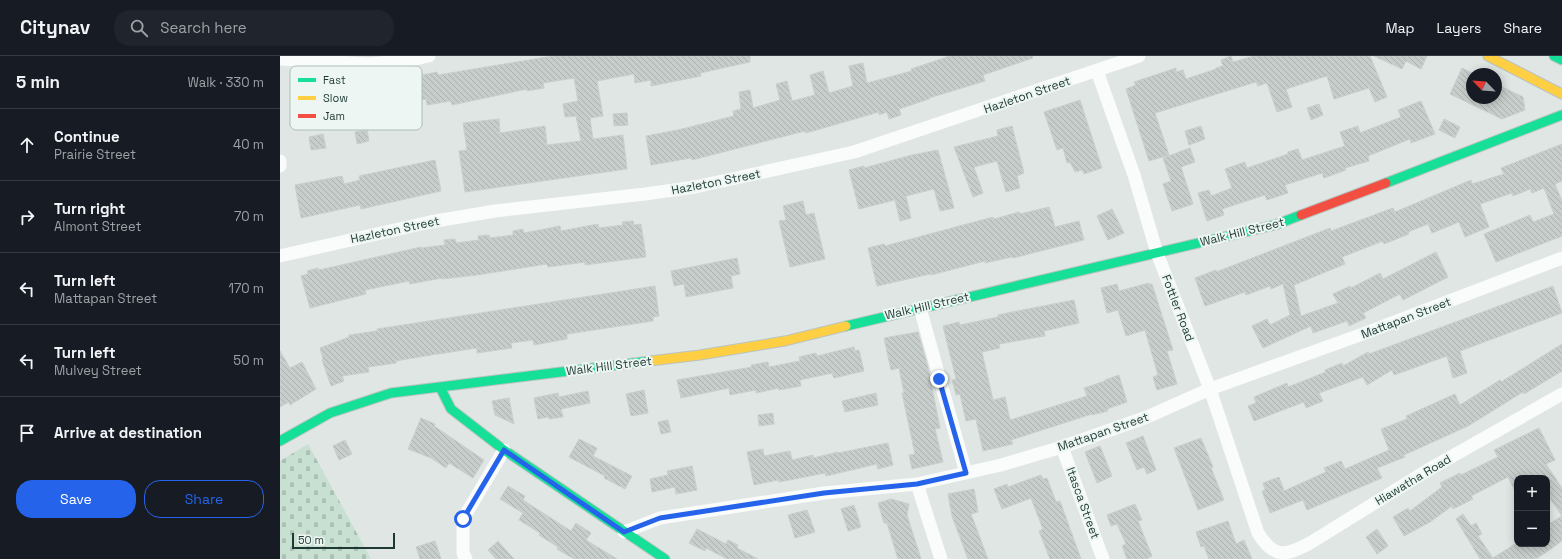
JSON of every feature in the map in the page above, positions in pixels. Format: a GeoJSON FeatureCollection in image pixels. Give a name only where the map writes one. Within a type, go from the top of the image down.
{"type":"FeatureCollection","features":[{"type":"Feature","properties":{"kind":"main road"},"geometry":{"type":"LineString","coordinates":[[1488,56],[1562,94]]}},
{"type":"Feature","properties":{"kind":"main road"},"geometry":{"type":"LineString","coordinates":[[1554,56],[1562,60]]}},
{"type":"Feature","properties":{"kind":"main road","name":"Walk Hill Street"},"geometry":{"type":"LineString","coordinates":[[280,441],[330,413],[391,393],[700,355],[785,341],[1275,225],[1467,153],[1562,115]]}},
{"type":"Feature","properties":{"kind":"main road"},"geometry":{"type":"LineString","coordinates":[[440,387],[451,409],[504,450],[665,559]]}},
{"type":"Feature","properties":{"kind":"street"},"geometry":{"type":"LineString","coordinates":[[280,59],[370,64],[416,59],[429,56]]}},
{"type":"Feature","properties":{"kind":"street","name":"Hazleton Street"},"geometry":{"type":"LineString","coordinates":[[280,256],[430,222],[495,211],[695,187],[863,150],[1139,56]]}},
{"type":"Feature","properties":{"kind":"street","name":"Fottler Road"},"geometry":{"type":"LineString","coordinates":[[1097,71],[1134,175],[1157,253],[1210,389],[1251,514],[1263,543]]}},
{"type":"Feature","properties":{"kind":"street"},"geometry":{"type":"LineString","coordinates":[[280,161],[280,166]]}},
{"type":"Feature","properties":{"kind":"street","name":"Mattapan Street"},"geometry":{"type":"LineString","coordinates":[[624,532],[660,518],[824,493],[917,484],[1000,465],[1062,447],[1147,417],[1210,389],[1360,335],[1562,258]]}},
{"type":"Feature","properties":{"kind":"street"},"geometry":{"type":"LineString","coordinates":[[920,308],[966,473]]}},
{"type":"Feature","properties":{"kind":"street","name":"Hiawatha Road"},"geometry":{"type":"LineString","coordinates":[[1263,543],[1281,554],[1292,553],[1428,470],[1562,394]]}},
{"type":"Feature","properties":{"kind":"street","name":"Itasca Street"},"geometry":{"type":"LineString","coordinates":[[1062,447],[1103,559]]}},
{"type":"Feature","properties":{"kind":"street"},"geometry":{"type":"LineString","coordinates":[[466,559],[463,553],[463,519],[504,450]]}},
{"type":"Feature","properties":{"kind":"street"},"geometry":{"type":"LineString","coordinates":[[917,484],[941,559]]}},
{"type":"Feature","properties":{"kind":"green space"},"geometry":{"type":"Polygon","coordinates":[[[308,444],[371,559],[280,559],[280,461],[308,444]]]}},
{"type":"Feature","properties":{"kind":"building"},"geometry":{"type":"Polygon","coordinates":[[[553,56],[750,56],[750,62],[700,73],[701,76],[651,86],[651,80],[635,83],[634,74],[597,81],[603,116],[590,118],[593,139],[623,135],[627,169],[465,192],[459,151],[467,150],[463,123],[499,119],[500,133],[545,126],[547,145],[581,141],[576,116],[565,117],[563,104],[578,101],[574,78],[543,83],[544,88],[527,91],[527,89],[452,105],[451,101],[427,105],[426,99],[422,100],[422,75],[437,72],[438,75],[553,56]]]}},
{"type":"Feature","properties":{"kind":"building"},"geometry":{"type":"Polygon","coordinates":[[[950,56],[1032,56],[1033,58],[983,75],[985,81],[899,109],[901,115],[889,119],[887,112],[879,115],[879,112],[806,133],[805,131],[692,160],[691,158],[651,165],[646,136],[678,130],[734,116],[733,111],[741,109],[739,92],[750,90],[753,108],[780,100],[776,84],[787,81],[792,101],[815,95],[810,75],[823,71],[829,93],[853,86],[849,66],[863,63],[867,83],[912,71],[911,69],[950,56]]]}},
{"type":"Feature","properties":{"kind":"building"},"geometry":{"type":"Polygon","coordinates":[[[1231,56],[1233,62],[1254,56],[1370,56],[1387,97],[1375,102],[1369,88],[1334,99],[1327,76],[1286,89],[1292,107],[1277,112],[1267,83],[1258,86],[1256,82],[1155,113],[1169,155],[1149,161],[1126,89],[1136,85],[1134,82],[1176,68],[1176,72],[1183,70],[1186,79],[1223,66],[1221,60],[1231,56]]]}},
{"type":"Feature","properties":{"kind":"building"},"geometry":{"type":"Polygon","coordinates":[[[1374,56],[1427,56],[1421,69],[1406,61],[1402,69],[1374,56]]]}},
{"type":"Feature","properties":{"kind":"building"},"geometry":{"type":"Polygon","coordinates":[[[1462,68],[1466,70],[1466,102],[1450,94],[1462,68]]]}},
{"type":"Feature","properties":{"kind":"building"},"geometry":{"type":"Polygon","coordinates":[[[1502,87],[1523,97],[1525,110],[1502,119],[1471,104],[1502,104],[1502,87]]]}},
{"type":"Feature","properties":{"kind":"building"},"geometry":{"type":"Polygon","coordinates":[[[1080,100],[1102,168],[1084,174],[1082,170],[1075,172],[1070,162],[1067,163],[1063,148],[1057,150],[1044,112],[1080,100]]]}},
{"type":"Feature","properties":{"kind":"building"},"geometry":{"type":"Polygon","coordinates":[[[1421,101],[1435,134],[1411,143],[1410,139],[1368,156],[1369,161],[1345,168],[1346,170],[1324,178],[1322,173],[1285,185],[1288,193],[1267,200],[1265,195],[1222,209],[1224,215],[1207,221],[1198,193],[1209,190],[1211,196],[1232,188],[1225,169],[1245,162],[1247,168],[1298,149],[1302,160],[1345,146],[1340,132],[1358,126],[1360,133],[1401,117],[1398,110],[1421,101]]]}},
{"type":"Feature","properties":{"kind":"building"},"geometry":{"type":"Polygon","coordinates":[[[1319,104],[1323,115],[1311,120],[1307,108],[1319,104]]]}},
{"type":"Feature","properties":{"kind":"building"},"geometry":{"type":"Polygon","coordinates":[[[627,113],[628,125],[614,126],[613,114],[627,113]]]}},
{"type":"Feature","properties":{"kind":"building"},"geometry":{"type":"Polygon","coordinates":[[[1444,119],[1460,127],[1455,138],[1439,130],[1444,119]]]}},
{"type":"Feature","properties":{"kind":"building"},"geometry":{"type":"Polygon","coordinates":[[[1012,126],[1024,173],[1017,176],[1020,188],[1006,192],[997,161],[974,167],[983,193],[973,197],[954,147],[998,136],[997,130],[1012,126]]]}},
{"type":"Feature","properties":{"kind":"building"},"geometry":{"type":"Polygon","coordinates":[[[1201,126],[1205,139],[1189,145],[1185,131],[1201,126]]]}},
{"type":"Feature","properties":{"kind":"building"},"geometry":{"type":"Polygon","coordinates":[[[367,130],[369,141],[357,144],[355,132],[367,130]]]}},
{"type":"Feature","properties":{"kind":"building"},"geometry":{"type":"Polygon","coordinates":[[[323,134],[326,148],[311,150],[309,137],[323,134]]]}},
{"type":"Feature","properties":{"kind":"building"},"geometry":{"type":"Polygon","coordinates":[[[1562,144],[1562,181],[1555,184],[1562,201],[1562,236],[1496,262],[1484,234],[1530,215],[1533,222],[1554,214],[1544,188],[1532,193],[1530,189],[1513,196],[1512,193],[1480,204],[1489,227],[1465,237],[1459,222],[1432,233],[1428,224],[1408,232],[1409,234],[1384,244],[1383,241],[1342,257],[1345,264],[1294,285],[1301,316],[1338,303],[1333,294],[1350,286],[1351,288],[1380,273],[1383,279],[1436,252],[1448,277],[1403,300],[1400,294],[1363,313],[1366,318],[1349,326],[1347,321],[1313,333],[1311,326],[1263,348],[1252,326],[1267,319],[1270,325],[1290,315],[1283,284],[1271,289],[1270,286],[1246,295],[1245,292],[1205,306],[1195,278],[1216,270],[1216,272],[1330,228],[1331,231],[1393,208],[1395,212],[1471,180],[1472,184],[1504,174],[1501,168],[1562,144]]]}},
{"type":"Feature","properties":{"kind":"building"},"geometry":{"type":"Polygon","coordinates":[[[1190,148],[1195,162],[1181,167],[1193,204],[1172,211],[1163,184],[1171,181],[1163,158],[1190,148]]]}},
{"type":"Feature","properties":{"kind":"building"},"geometry":{"type":"Polygon","coordinates":[[[938,150],[954,208],[940,211],[934,189],[906,196],[911,218],[900,221],[895,200],[859,209],[849,170],[864,166],[864,168],[912,155],[938,150]]]}},
{"type":"Feature","properties":{"kind":"building"},"geometry":{"type":"Polygon","coordinates":[[[435,160],[441,191],[361,209],[360,205],[301,218],[295,185],[342,176],[344,184],[360,180],[359,176],[435,160]]]}},
{"type":"Feature","properties":{"kind":"building"},"geometry":{"type":"Polygon","coordinates":[[[803,201],[806,215],[814,213],[825,259],[790,267],[779,221],[786,220],[783,206],[803,201]]]}},
{"type":"Feature","properties":{"kind":"building"},"geometry":{"type":"Polygon","coordinates":[[[1049,207],[1055,227],[1079,221],[1084,240],[1013,258],[985,263],[985,261],[931,275],[877,286],[868,248],[884,244],[885,246],[993,217],[994,219],[1019,212],[1020,214],[1049,207]]]}},
{"type":"Feature","properties":{"kind":"building"},"geometry":{"type":"Polygon","coordinates":[[[1112,209],[1124,233],[1108,240],[1097,216],[1112,209]]]}},
{"type":"Feature","properties":{"kind":"building"},"geometry":{"type":"Polygon","coordinates":[[[633,221],[634,225],[641,224],[646,257],[585,265],[585,262],[548,267],[547,264],[477,275],[442,278],[410,284],[409,281],[365,290],[366,294],[310,308],[301,276],[308,274],[307,271],[318,268],[319,270],[421,247],[445,245],[444,240],[455,239],[456,243],[479,240],[478,236],[489,235],[490,238],[513,235],[513,231],[523,229],[524,233],[560,226],[561,231],[598,224],[599,228],[623,225],[622,222],[633,221]]]}},
{"type":"Feature","properties":{"kind":"building"},"geometry":{"type":"Polygon","coordinates":[[[737,258],[740,274],[731,276],[733,288],[686,297],[684,284],[674,286],[671,271],[737,258]]]}},
{"type":"Feature","properties":{"kind":"building"},"geometry":{"type":"Polygon","coordinates":[[[1149,283],[1149,285],[1152,284],[1173,350],[1167,351],[1177,384],[1157,390],[1153,377],[1158,375],[1145,330],[1126,336],[1118,310],[1107,313],[1101,288],[1117,284],[1119,291],[1149,283]]]}},
{"type":"Feature","properties":{"kind":"building"},"geometry":{"type":"Polygon","coordinates":[[[655,286],[659,316],[653,317],[653,321],[567,334],[567,339],[534,345],[533,340],[511,343],[512,348],[477,353],[477,348],[396,361],[396,363],[368,367],[369,372],[342,376],[344,381],[331,386],[322,360],[320,348],[349,337],[349,335],[377,331],[377,329],[655,286]]]}},
{"type":"Feature","properties":{"kind":"building"},"geometry":{"type":"Polygon","coordinates":[[[1553,286],[1562,313],[1460,351],[1467,373],[1453,378],[1447,356],[1394,375],[1392,370],[1367,385],[1363,377],[1319,393],[1323,401],[1306,408],[1304,402],[1254,421],[1248,406],[1256,403],[1254,397],[1287,383],[1288,387],[1326,372],[1325,370],[1342,363],[1343,366],[1368,352],[1369,354],[1553,286]]]}},
{"type":"Feature","properties":{"kind":"building"},"geometry":{"type":"Polygon","coordinates":[[[1074,300],[1079,323],[1044,331],[1045,336],[999,344],[1000,348],[982,352],[993,400],[1005,397],[1010,420],[1087,396],[1084,388],[1119,375],[1127,402],[1107,409],[1108,411],[1092,414],[1011,440],[1013,444],[983,451],[976,419],[966,421],[960,394],[956,395],[952,380],[956,379],[943,326],[959,322],[960,325],[998,317],[998,315],[1074,300]]]}},
{"type":"Feature","properties":{"kind":"building"},"geometry":{"type":"Polygon","coordinates":[[[918,332],[928,367],[940,428],[935,429],[943,462],[912,469],[909,455],[915,454],[902,393],[904,393],[899,368],[891,370],[884,338],[918,332]]]}},
{"type":"Feature","properties":{"kind":"building"},"geometry":{"type":"Polygon","coordinates":[[[1562,344],[1562,371],[1524,394],[1523,392],[1468,426],[1404,455],[1405,457],[1377,468],[1382,478],[1307,510],[1303,500],[1270,513],[1262,491],[1265,490],[1263,483],[1279,477],[1284,491],[1326,472],[1324,468],[1341,461],[1345,469],[1389,450],[1381,429],[1407,419],[1406,416],[1455,394],[1460,405],[1500,380],[1501,382],[1562,344]]]}},
{"type":"Feature","properties":{"kind":"building"},"geometry":{"type":"Polygon","coordinates":[[[854,347],[855,351],[859,350],[864,371],[834,378],[832,373],[800,380],[801,386],[779,390],[779,388],[756,393],[756,390],[730,395],[729,388],[681,398],[677,380],[752,367],[751,365],[768,362],[769,367],[800,361],[799,357],[816,353],[817,356],[854,347]]]}},
{"type":"Feature","properties":{"kind":"building"},"geometry":{"type":"Polygon","coordinates":[[[280,351],[290,368],[302,362],[316,389],[290,405],[289,402],[280,407],[280,351]]]}},
{"type":"Feature","properties":{"kind":"building"},"geometry":{"type":"Polygon","coordinates":[[[644,390],[648,413],[631,416],[626,394],[644,390]]]}},
{"type":"Feature","properties":{"kind":"building"},"geometry":{"type":"Polygon","coordinates":[[[588,391],[590,403],[561,409],[563,417],[538,419],[534,398],[558,393],[559,397],[588,391]]]}},
{"type":"Feature","properties":{"kind":"building"},"geometry":{"type":"Polygon","coordinates":[[[876,393],[878,405],[845,412],[842,401],[876,393]]]}},
{"type":"Feature","properties":{"kind":"building"},"geometry":{"type":"Polygon","coordinates":[[[509,398],[514,424],[495,415],[492,401],[509,398]]]}},
{"type":"Feature","properties":{"kind":"building"},"geometry":{"type":"Polygon","coordinates":[[[773,413],[774,424],[759,426],[758,415],[773,413]]]}},
{"type":"Feature","properties":{"kind":"building"},"geometry":{"type":"Polygon","coordinates":[[[421,418],[435,424],[434,426],[484,460],[473,478],[449,463],[446,468],[431,458],[408,449],[421,418]]]}},
{"type":"Feature","properties":{"kind":"building"},"geometry":{"type":"Polygon","coordinates":[[[668,420],[671,432],[661,434],[658,422],[668,420]]]}},
{"type":"Feature","properties":{"kind":"building"},"geometry":{"type":"Polygon","coordinates":[[[1539,428],[1555,460],[1546,464],[1562,488],[1562,516],[1550,498],[1550,475],[1514,475],[1514,489],[1508,477],[1471,496],[1473,499],[1453,509],[1452,506],[1430,522],[1404,536],[1393,517],[1408,508],[1410,511],[1442,487],[1440,483],[1460,473],[1461,475],[1498,457],[1494,450],[1539,428]]]}},
{"type":"Feature","properties":{"kind":"building"},"geometry":{"type":"Polygon","coordinates":[[[1143,436],[1156,470],[1147,474],[1144,467],[1137,470],[1126,443],[1143,436]]]}},
{"type":"Feature","properties":{"kind":"building"},"geometry":{"type":"Polygon","coordinates":[[[1201,438],[1224,500],[1198,510],[1174,448],[1201,438]]]}},
{"type":"Feature","properties":{"kind":"building"},"geometry":{"type":"Polygon","coordinates":[[[579,439],[597,448],[593,456],[632,476],[625,489],[604,478],[605,476],[569,457],[579,439]]]}},
{"type":"Feature","properties":{"kind":"building"},"geometry":{"type":"Polygon","coordinates":[[[345,440],[352,454],[339,460],[333,446],[345,440]]]}},
{"type":"Feature","properties":{"kind":"building"},"geometry":{"type":"Polygon","coordinates":[[[888,443],[893,465],[878,469],[877,464],[826,476],[825,473],[779,482],[778,480],[754,485],[747,452],[763,449],[764,456],[790,451],[792,460],[813,455],[813,458],[888,443]]]}},
{"type":"Feature","properties":{"kind":"building"},"geometry":{"type":"Polygon","coordinates":[[[1100,446],[1112,476],[1097,483],[1085,452],[1100,446]]]}},
{"type":"Feature","properties":{"kind":"building"},"geometry":{"type":"Polygon","coordinates":[[[692,466],[697,490],[676,494],[675,487],[652,492],[650,479],[668,475],[667,471],[692,466]]]}},
{"type":"Feature","properties":{"kind":"building"},"geometry":{"type":"Polygon","coordinates":[[[1041,475],[1043,479],[1047,478],[1056,502],[1060,501],[1081,559],[1050,559],[1039,531],[1043,529],[1031,498],[1002,509],[994,489],[1007,484],[1008,487],[1041,475]]]}},
{"type":"Feature","properties":{"kind":"building"},"geometry":{"type":"Polygon","coordinates":[[[508,486],[525,496],[523,500],[571,531],[576,523],[591,533],[586,540],[617,559],[574,559],[557,549],[558,547],[539,535],[540,533],[519,520],[523,513],[500,499],[508,486]]]}},
{"type":"Feature","properties":{"kind":"building"},"geometry":{"type":"Polygon","coordinates":[[[974,489],[978,512],[971,514],[988,559],[968,559],[952,516],[948,494],[974,489]]]}},
{"type":"Feature","properties":{"kind":"building"},"geometry":{"type":"Polygon","coordinates":[[[891,499],[909,504],[907,515],[921,559],[898,559],[887,523],[884,523],[878,503],[891,499]]]}},
{"type":"Feature","properties":{"kind":"building"},"geometry":{"type":"Polygon","coordinates":[[[1135,504],[1142,520],[1138,521],[1152,556],[1146,559],[1127,559],[1122,546],[1126,544],[1117,524],[1111,526],[1107,515],[1135,504]]]}},
{"type":"Feature","properties":{"kind":"building"},"geometry":{"type":"Polygon","coordinates":[[[854,505],[861,527],[848,531],[841,509],[854,505]]]}},
{"type":"Feature","properties":{"kind":"building"},"geometry":{"type":"Polygon","coordinates":[[[807,510],[815,532],[795,538],[788,515],[807,510]]]}},
{"type":"Feature","properties":{"kind":"building"},"geometry":{"type":"Polygon","coordinates":[[[1463,514],[1471,526],[1476,523],[1482,534],[1478,536],[1493,558],[1514,545],[1514,547],[1550,547],[1550,523],[1562,516],[1562,541],[1536,559],[1480,559],[1456,519],[1463,514]]]}},
{"type":"Feature","properties":{"kind":"building"},"geometry":{"type":"Polygon","coordinates":[[[1228,521],[1236,544],[1244,540],[1252,559],[1209,559],[1204,546],[1201,547],[1196,532],[1228,521]]]}},
{"type":"Feature","properties":{"kind":"building"},"geometry":{"type":"Polygon","coordinates":[[[697,529],[726,544],[728,540],[738,545],[737,548],[758,559],[727,559],[706,548],[705,551],[689,543],[697,529]]]}},
{"type":"Feature","properties":{"kind":"building"},"geometry":{"type":"Polygon","coordinates":[[[1377,529],[1388,546],[1377,554],[1366,537],[1377,529]]]}},
{"type":"Feature","properties":{"kind":"building"},"geometry":{"type":"Polygon","coordinates":[[[435,541],[441,559],[420,559],[416,547],[435,541]]]}},
{"type":"Feature","properties":{"kind":"building"},"geometry":{"type":"Polygon","coordinates":[[[498,541],[514,559],[496,559],[488,550],[498,541]]]}},
{"type":"Feature","properties":{"kind":"traffic: fast"},"geometry":{"type":"LineString","coordinates":[[1554,56],[1562,60]]}},
{"type":"Feature","properties":{"kind":"traffic: fast"},"geometry":{"type":"LineString","coordinates":[[1386,183],[1562,115]]}},
{"type":"Feature","properties":{"kind":"traffic: fast"},"geometry":{"type":"LineString","coordinates":[[846,326],[1275,225],[1301,215]]}},
{"type":"Feature","properties":{"kind":"traffic: fast"},"geometry":{"type":"LineString","coordinates":[[280,441],[330,413],[391,393],[650,361]]}},
{"type":"Feature","properties":{"kind":"traffic: fast"},"geometry":{"type":"LineString","coordinates":[[440,387],[451,409],[504,450],[665,559]]}},
{"type":"Feature","properties":{"kind":"traffic: slow"},"geometry":{"type":"LineString","coordinates":[[1488,56],[1562,94]]}},
{"type":"Feature","properties":{"kind":"traffic: slow"},"geometry":{"type":"LineString","coordinates":[[650,361],[700,355],[785,341],[846,326]]}},
{"type":"Feature","properties":{"kind":"traffic: jam"},"geometry":{"type":"LineString","coordinates":[[1301,215],[1386,183]]}},
{"type":"Feature","properties":{"kind":"route"},"geometry":{"type":"LineString","coordinates":[[463,519],[504,450],[624,532],[660,518],[824,493],[917,484],[966,473],[939,379]]}}]}
